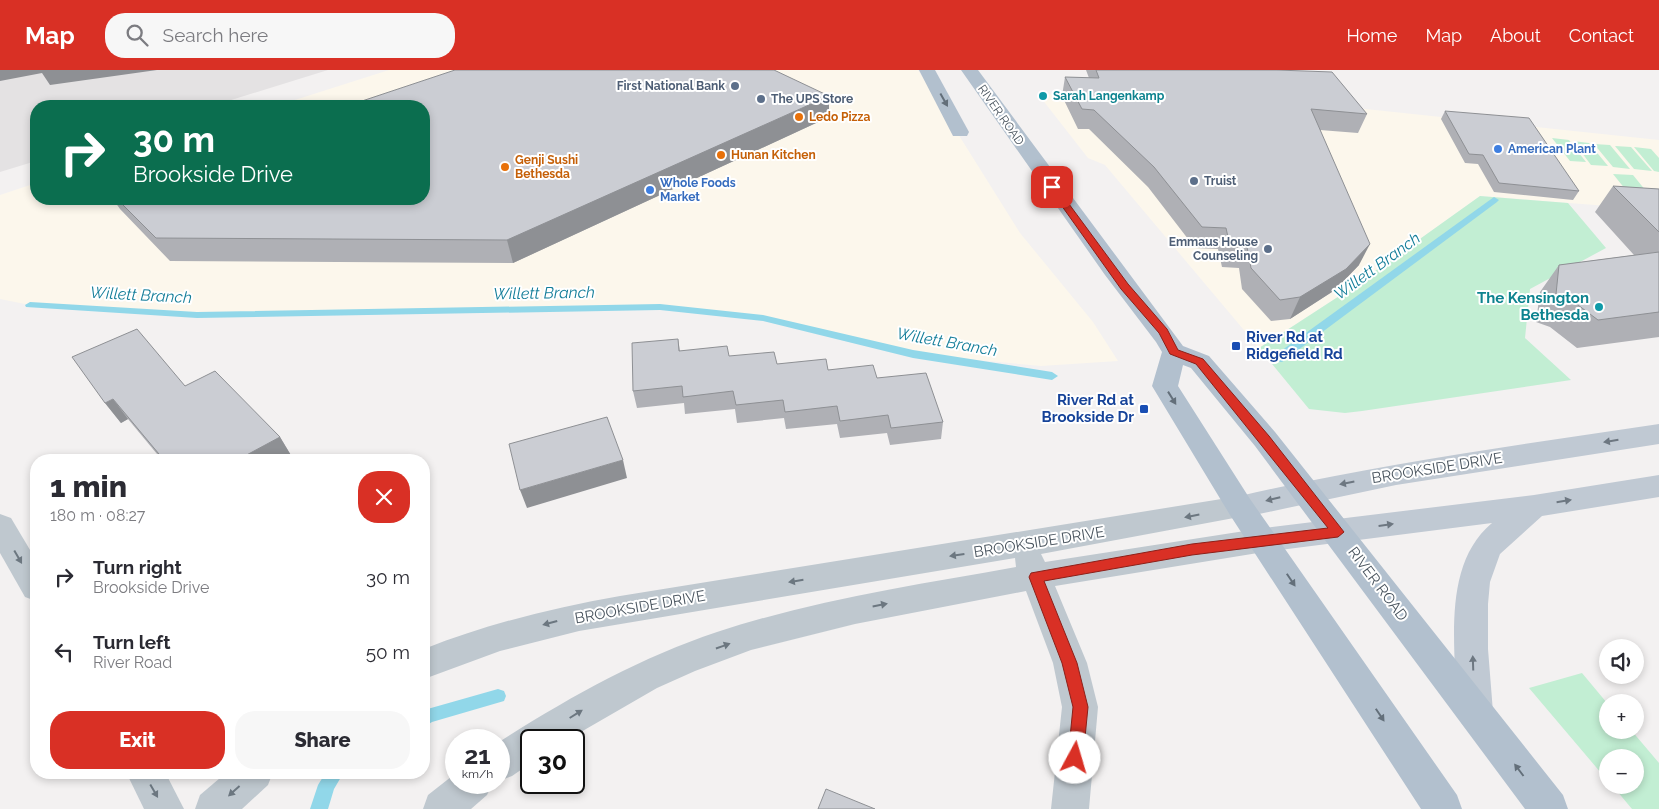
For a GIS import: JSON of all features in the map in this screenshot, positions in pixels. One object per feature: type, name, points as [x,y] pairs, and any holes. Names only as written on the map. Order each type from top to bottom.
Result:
[{"type":"main road","points":[[927,70],[960,132]]},
{"type":"main road","name":"RIVER ROAD","points":[[969,70],[1032,161],[1125,286],[1163,332],[1174,352],[1200,362],[1338,532],[1549,809]]},
{"type":"main road","points":[[1174,352],[1165,386],[1240,507],[1264,540],[1443,809]]},
{"type":"street","name":"BROOKSIDE DRIVE","points":[[430,661],[463,646],[559,621],[1240,507],[1305,491],[1384,476],[1659,434]]},
{"type":"street","points":[[553,729],[594,703],[683,660],[786,624],[1192,550],[1534,506],[1659,486]]},
{"type":"street","points":[[1475,712],[1471,593],[1478,567],[1489,544],[1534,506]]},
{"type":"street","points":[[0,526],[30,578]]},
{"type":"street","points":[[1022,545],[1070,663],[1080,707],[1070,809]]},
{"type":"street","points":[[148,779],[165,809]]},
{"type":"street","points":[[214,809],[247,779]]},
{"type":"street","points":[[442,809],[460,794]]},
{"type":"shaded area","points":[[0,70],[328,70],[231,100],[30,100],[30,163],[0,172]]},
{"type":"shaded area","points":[[389,70],[918,70],[1020,233],[1093,322],[1118,361],[1041,366],[913,354],[763,318],[660,307],[197,315],[30,305],[0,299],[0,195],[30,185],[30,205],[430,205],[430,100],[295,100]]},
{"type":"shaded area","points":[[1038,94],[1309,103],[1659,140],[1659,210],[1480,196],[1347,291],[1259,348],[1105,165],[1088,158]]},
{"type":"green space","points":[[1552,138],[1569,140],[1586,162],[1570,161]]},
{"type":"green space","points":[[1573,141],[1589,143],[1608,166],[1591,165]]},
{"type":"green space","points":[[1594,144],[1610,145],[1630,169],[1613,167]]},
{"type":"green space","points":[[1615,146],[1631,147],[1652,171],[1634,169]]},
{"type":"green space","points":[[1634,147],[1651,149],[1659,158],[1659,172],[1654,171]]},
{"type":"green space","points":[[1613,174],[1633,175],[1659,207],[1638,205]]},
{"type":"green space","points":[[1480,196],[1568,203],[1606,248],[1530,289],[1525,338],[1571,380],[1345,413],[1309,409],[1259,348],[1347,291]]},
{"type":"green space","points":[[1582,673],[1600,694],[1599,739],[1639,739],[1659,763],[1659,809],[1632,809],[1620,794],[1644,794],[1644,749],[1599,749],[1599,771],[1529,688]]},
{"type":"building","points":[[455,70],[774,70],[829,96],[507,240],[156,238],[123,205],[430,205],[430,100],[365,100]]},
{"type":"building","points":[[1096,70],[1277,70],[1332,72],[1367,114],[1311,109],[1370,244],[1346,269],[1300,297],[1280,300],[1251,268],[1247,247],[1230,246],[1226,228],[1202,227],[1154,167],[1094,110],[1082,109],[1065,77],[1099,78]]},
{"type":"building","points":[[1445,111],[1529,118],[1579,191],[1499,183],[1483,155],[1469,154]]},
{"type":"building","points":[[1613,186],[1659,189],[1659,232]]},
{"type":"building","points":[[1659,252],[1659,312],[1598,320],[1570,299],[1556,294],[1559,265]]},
{"type":"building","points":[[137,329],[185,386],[215,371],[280,437],[248,454],[159,454],[113,399],[105,403],[72,357]]},
{"type":"building","points":[[678,339],[679,351],[727,346],[729,356],[774,352],[777,364],[826,359],[828,370],[873,365],[877,378],[926,373],[943,422],[891,428],[888,415],[840,421],[837,406],[785,412],[783,400],[736,405],[733,391],[683,397],[682,386],[633,391],[632,343]]},
{"type":"building","points":[[607,417],[623,460],[520,490],[509,444]]},
{"type":"building","points":[[826,789],[875,809],[818,809]]},
{"type":"waterway","name":"Willett Branch","points":[[1278,359],[1494,200]]},
{"type":"waterway","name":"Willett Branch","points":[[30,305],[197,315],[660,307],[763,318],[913,354],[1052,376]]},
{"type":"waterway","points":[[430,715],[498,696]]},
{"type":"waterway","points":[[319,809],[327,785],[331,779]]},
{"type":"place","name":"First National Bank","points":[[735,86]]},
{"type":"place","name":"Sarah Langenkamp","points":[[1043,96]]},
{"type":"place","name":"The UPS Store","points":[[761,99]]},
{"type":"place","name":"Ledo Pizza","points":[[799,117]]},
{"type":"place","name":"American Plant","points":[[1498,149]]},
{"type":"place","name":"Hunan Kitchen","points":[[721,155]]},
{"type":"place","name":"Genji Sushi Bethesda","points":[[505,167]]},
{"type":"place","name":"Truist","points":[[1194,181]]},
{"type":"place","name":"Whole Foods Market","points":[[650,190]]},
{"type":"place","name":"Emmaus House Counseling","points":[[1268,249]]},
{"type":"place","name":"The Kensington Bethesda","points":[[1599,307]]},
{"type":"place","name":"River Rd at Ridgefield Rd","points":[[1236,346]]},
{"type":"place","name":"River Rd at Brookside Dr","points":[[1144,409]]},
{"type":"route","points":[[1052,187],[1125,286],[1163,332],[1174,352],[1200,362],[1265,439],[1338,532],[1192,550],[1036,577],[1070,663],[1080,707],[1075,758]]}]
